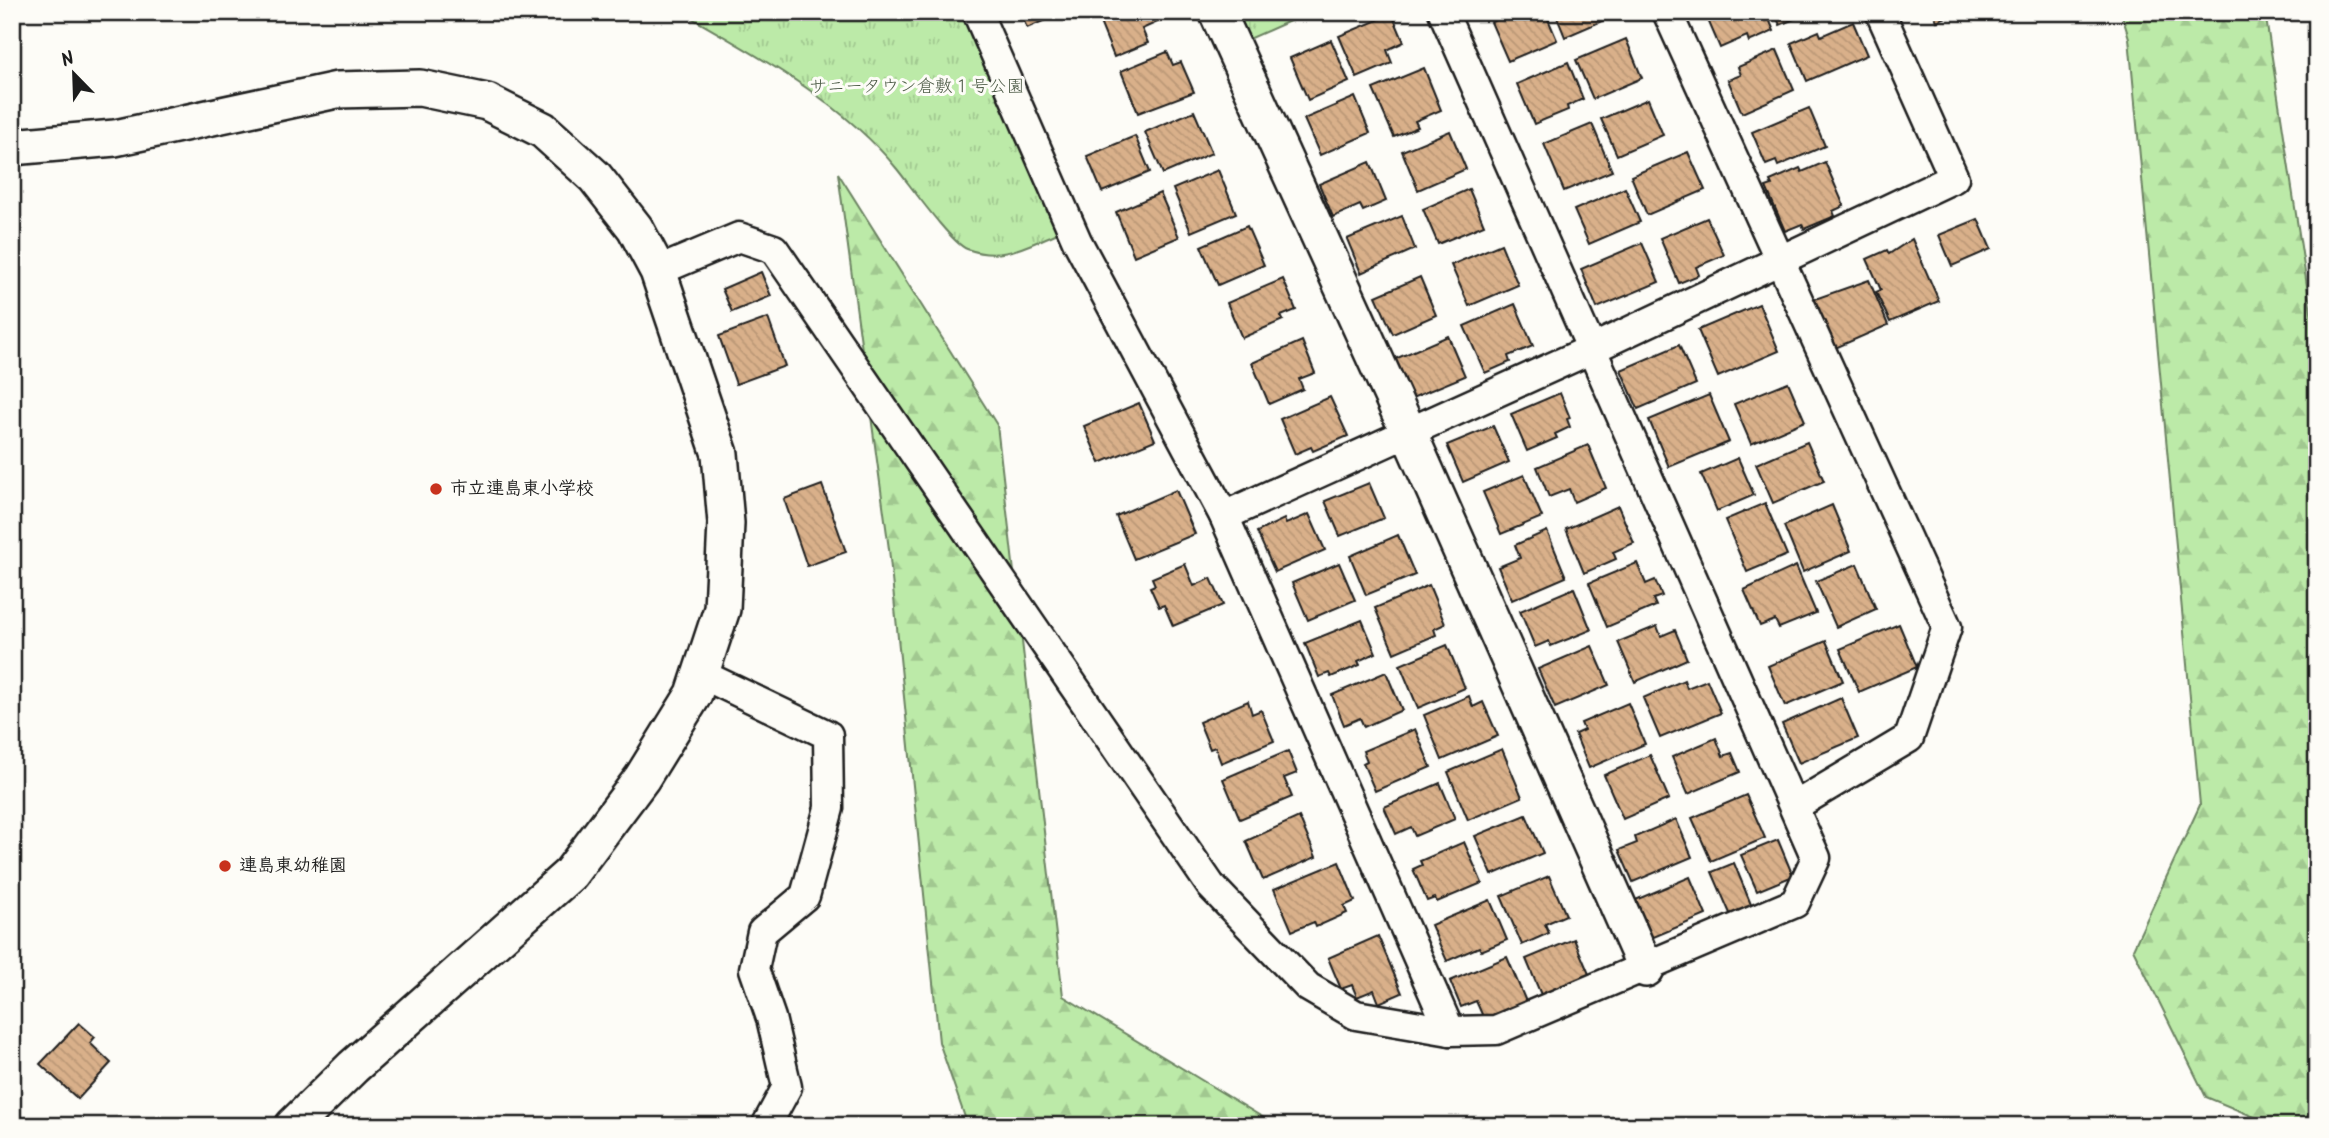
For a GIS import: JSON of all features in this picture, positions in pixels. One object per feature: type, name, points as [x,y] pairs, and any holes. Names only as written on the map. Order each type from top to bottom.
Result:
[{"type":"street","points":[[977,12],[1077,241],[1224,516],[1450,1031]]},
{"type":"street","points":[[1217,12],[1408,431],[1646,969]]},
{"type":"street","points":[[657,271],[739,237],[774,250],[1211,886],[1308,987],[1356,1015],[1450,1031],[1496,1030],[1646,969],[1795,903],[1816,858],[1443,12]]},
{"type":"street","points":[[1667,12],[1947,627],[1909,738],[1795,806]]},
{"type":"street","points":[[1224,516],[1592,349],[1954,178],[1880,12]]},
{"type":"street","points":[[12,146],[114,138],[337,90],[420,88],[487,102],[543,130],[595,177],[635,228],[657,271],[720,454],[726,523],[722,609],[694,694],[642,779],[570,874],[353,1067],[293,1126]]},
{"type":"street","points":[[701,674],[828,735],[829,807],[805,895],[762,932],[754,968],[771,1018],[787,1087],[766,1126]]},
{"type":"green space","name":"サニータウン倉敷１号公園","points":[[681,12],[961,12],[1058,233],[1002,253],[980,253],[967,249],[951,236],[897,169],[851,122],[796,81]]},
{"type":"green space","points":[[1235,12],[1310,12],[1247,40]]},
{"type":"green space","points":[[2121,12],[2265,12],[2317,351],[2317,1126],[2276,1126],[2206,1097],[2133,949],[2200,805],[2129,38]]},
{"type":"green space","points":[[838,173],[997,425],[1063,996],[1277,1126],[968,1126],[939,1042],[889,549]]},
{"type":"building","points":[[1020,12],[1064,12],[1027,28]]},
{"type":"building","points":[[1103,12],[1157,12],[1160,21],[1142,29],[1148,43],[1114,57],[1097,15]]},
{"type":"building","points":[[1514,12],[1545,12],[1557,40],[1508,61],[1491,22]]},
{"type":"building","points":[[1555,12],[1615,12],[1616,15],[1565,37]]},
{"type":"building","points":[[1766,12],[1774,31],[1749,42],[1747,36],[1720,48],[1705,13]]},
{"type":"building","points":[[1774,12],[1811,12],[1780,25]]},
{"type":"building","points":[[1933,12],[1958,12],[1937,21]]},
{"type":"building","points":[[1392,14],[1404,42],[1387,50],[1392,63],[1357,78],[1339,36]]},
{"type":"building","points":[[1853,22],[1867,55],[1807,81],[1791,43],[1819,31],[1821,36]]},
{"type":"building","points":[[1626,39],[1642,78],[1593,99],[1576,60]]},
{"type":"building","points":[[1331,40],[1349,82],[1308,100],[1290,58]]},
{"type":"building","points":[[1777,50],[1794,90],[1742,113],[1728,80],[1741,75],[1738,67]]},
{"type":"building","points":[[1167,52],[1173,65],[1181,62],[1194,92],[1138,113],[1121,71]]},
{"type":"building","points":[[1568,62],[1583,99],[1567,106],[1568,110],[1534,124],[1517,84]]},
{"type":"building","points":[[1424,68],[1441,110],[1415,121],[1418,127],[1394,137],[1373,89]]},
{"type":"building","points":[[1355,97],[1370,133],[1320,155],[1304,119]]},
{"type":"building","points":[[1648,99],[1663,135],[1617,155],[1601,119]]},
{"type":"building","points":[[1809,108],[1825,146],[1778,166],[1776,161],[1766,165],[1752,132]]},
{"type":"building","points":[[1194,111],[1212,153],[1163,174],[1145,132]]},
{"type":"building","points":[[1592,124],[1612,171],[1564,191],[1544,144]]},
{"type":"building","points":[[1450,131],[1466,169],[1418,190],[1402,151]]},
{"type":"building","points":[[1135,136],[1150,172],[1102,192],[1087,156]]},
{"type":"building","points":[[1688,152],[1705,190],[1647,215],[1631,176]]},
{"type":"building","points":[[1370,162],[1386,201],[1363,211],[1360,205],[1333,217],[1319,184]]},
{"type":"building","points":[[1825,162],[1844,206],[1833,211],[1835,216],[1804,229],[1802,224],[1785,231],[1766,187],[1772,185],[1770,181],[1800,168],[1802,172]]},
{"type":"building","points":[[1218,170],[1236,213],[1191,232],[1173,189]]},
{"type":"building","points":[[1625,188],[1640,222],[1589,244],[1574,210]]},
{"type":"building","points":[[1469,189],[1484,225],[1438,244],[1423,209]]},
{"type":"building","points":[[1160,193],[1179,237],[1134,256],[1116,212]]},
{"type":"building","points":[[1402,216],[1415,249],[1361,273],[1347,239]]},
{"type":"building","points":[[1707,218],[1724,255],[1696,267],[1699,275],[1679,283],[1660,238]]},
{"type":"building","points":[[1978,219],[1991,249],[1952,266],[1939,235]]},
{"type":"building","points":[[1247,226],[1264,265],[1218,285],[1201,246]]},
{"type":"building","points":[[1912,239],[1939,301],[1890,322],[1876,292],[1881,290],[1867,259],[1887,250],[1889,254]]},
{"type":"building","points":[[1642,243],[1659,282],[1597,308],[1581,269]]},
{"type":"building","points":[[1501,244],[1518,285],[1469,306],[1451,265]]},
{"type":"building","points":[[761,272],[771,296],[732,312],[722,289]]},
{"type":"building","points":[[1420,277],[1436,315],[1393,334],[1376,296]]},
{"type":"building","points":[[1283,279],[1296,310],[1281,316],[1283,320],[1242,338],[1227,303]]},
{"type":"building","points":[[1869,280],[1888,325],[1833,349],[1812,300]]},
{"type":"building","points":[[1515,304],[1533,346],[1508,356],[1510,362],[1485,373],[1464,326]]},
{"type":"building","points":[[1759,304],[1779,351],[1718,377],[1698,330]]},
{"type":"building","points":[[768,318],[785,366],[736,384],[719,336]]},
{"type":"building","points":[[1448,336],[1465,376],[1412,398],[1395,359]]},
{"type":"building","points":[[1302,341],[1315,373],[1299,379],[1303,389],[1269,404],[1252,363]]},
{"type":"building","points":[[1679,345],[1696,384],[1638,409],[1621,370]]},
{"type":"building","points":[[1788,382],[1805,421],[1751,444],[1734,404]]},
{"type":"building","points":[[1560,393],[1570,418],[1567,419],[1570,427],[1555,434],[1557,438],[1527,451],[1511,414]]},
{"type":"building","points":[[1709,395],[1729,442],[1669,467],[1649,420]]},
{"type":"building","points":[[1330,397],[1348,436],[1313,451],[1311,447],[1295,454],[1280,419]]},
{"type":"building","points":[[1139,403],[1155,440],[1100,463],[1084,426]]},
{"type":"building","points":[[1493,426],[1509,462],[1463,482],[1447,445]]},
{"type":"building","points":[[1807,442],[1824,481],[1773,503],[1756,464]]},
{"type":"building","points":[[1588,445],[1606,488],[1574,502],[1569,489],[1549,497],[1537,467]]},
{"type":"building","points":[[1738,458],[1754,495],[1717,511],[1701,474]]},
{"type":"building","points":[[1524,475],[1542,517],[1501,534],[1483,492]]},
{"type":"building","points":[[1369,483],[1384,518],[1340,536],[1325,501]]},
{"type":"building","points":[[822,485],[846,552],[807,566],[784,499]]},
{"type":"building","points":[[1176,490],[1195,534],[1134,559],[1116,516]]},
{"type":"building","points":[[1765,503],[1787,555],[1747,572],[1725,520]]},
{"type":"building","points":[[1832,505],[1851,551],[1803,572],[1784,526]]},
{"type":"building","points":[[1618,506],[1634,543],[1613,552],[1616,559],[1584,573],[1566,529]]},
{"type":"building","points":[[1309,514],[1325,550],[1275,572],[1257,532],[1284,519],[1286,524]]},
{"type":"building","points":[[1547,531],[1566,577],[1512,600],[1498,567],[1520,558],[1515,545]]},
{"type":"building","points":[[1398,535],[1415,575],[1366,595],[1350,556]]},
{"type":"building","points":[[1339,563],[1355,600],[1308,620],[1292,583]]},
{"type":"building","points":[[1637,563],[1646,584],[1655,580],[1662,596],[1653,599],[1656,606],[1607,627],[1589,583]]},
{"type":"building","points":[[1185,564],[1194,586],[1211,578],[1223,605],[1173,626],[1164,605],[1159,607],[1150,587],[1155,585],[1152,578]]},
{"type":"building","points":[[1857,564],[1876,609],[1836,627],[1816,581]]},
{"type":"building","points":[[1796,566],[1816,613],[1779,628],[1775,620],[1760,626],[1744,590]]},
{"type":"building","points":[[1429,585],[1445,624],[1434,629],[1436,635],[1394,653],[1375,608]]},
{"type":"building","points":[[1574,588],[1591,630],[1551,646],[1549,641],[1535,647],[1520,611]]},
{"type":"building","points":[[1362,620],[1376,653],[1358,661],[1360,665],[1331,677],[1329,673],[1319,677],[1305,643]]},
{"type":"building","points":[[1899,624],[1917,667],[1859,692],[1840,649]]},
{"type":"building","points":[[1657,626],[1661,636],[1675,630],[1687,659],[1635,682],[1618,642]]},
{"type":"building","points":[[1826,641],[1843,681],[1785,706],[1768,666]]},
{"type":"building","points":[[1447,645],[1465,688],[1418,708],[1400,665]]},
{"type":"building","points":[[1592,646],[1609,685],[1555,708],[1538,669]]},
{"type":"building","points":[[1386,672],[1402,710],[1364,727],[1360,718],[1344,725],[1332,695]]},
{"type":"building","points":[[1684,680],[1687,688],[1707,680],[1721,713],[1660,738],[1643,698]]},
{"type":"building","points":[[1469,696],[1473,707],[1483,702],[1498,736],[1442,760],[1424,715]]},
{"type":"building","points":[[1841,698],[1858,738],[1799,763],[1782,724]]},
{"type":"building","points":[[1248,701],[1252,714],[1261,710],[1274,741],[1221,763],[1215,747],[1210,749],[1199,722]]},
{"type":"building","points":[[1628,703],[1645,744],[1589,768],[1575,734],[1584,730],[1581,723]]},
{"type":"building","points":[[1415,729],[1431,767],[1375,791],[1363,763],[1367,761],[1363,751]]},
{"type":"building","points":[[1716,738],[1723,756],[1732,753],[1740,772],[1688,794],[1672,757]]},
{"type":"building","points":[[1502,749],[1522,797],[1468,820],[1448,772]]},
{"type":"building","points":[[1288,751],[1297,773],[1284,778],[1292,797],[1240,819],[1223,779]]},
{"type":"building","points":[[1650,755],[1669,799],[1623,819],[1604,775]]},
{"type":"building","points":[[1440,783],[1455,819],[1415,836],[1411,827],[1396,834],[1384,807]]},
{"type":"building","points":[[1746,795],[1765,838],[1711,861],[1692,818]]},
{"type":"building","points":[[1526,815],[1543,853],[1492,875],[1475,836]]},
{"type":"building","points":[[1299,817],[1316,857],[1263,880],[1246,841]]},
{"type":"building","points":[[1676,819],[1692,857],[1633,882],[1619,850],[1637,843],[1635,837]]},
{"type":"building","points":[[1778,840],[1793,876],[1757,891],[1741,855]]},
{"type":"building","points":[[1464,842],[1482,883],[1437,902],[1435,898],[1427,901],[1413,869],[1422,865],[1420,861]]},
{"type":"building","points":[[1339,862],[1355,901],[1344,906],[1347,913],[1316,927],[1314,922],[1292,931],[1274,889]]},
{"type":"building","points":[[1734,863],[1752,907],[1731,916],[1712,872]]},
{"type":"building","points":[[1549,876],[1566,915],[1545,924],[1549,933],[1522,945],[1501,896]]},
{"type":"building","points":[[1690,877],[1706,915],[1649,939],[1633,901]]},
{"type":"building","points":[[1490,900],[1507,940],[1481,951],[1479,947],[1447,961],[1431,925]]},
{"type":"building","points":[[1378,936],[1402,993],[1379,1003],[1374,990],[1357,997],[1352,985],[1341,989],[1328,958]]},
{"type":"building","points":[[1574,939],[1592,981],[1544,1002],[1526,959]]},
{"type":"building","points":[[1507,957],[1527,1004],[1485,1021],[1476,1001],[1461,1007],[1450,981]]},
{"type":"building","points":[[79,1023],[95,1037],[90,1043],[111,1063],[78,1099],[40,1064]]},
{"type":"place","name":"市立連島東小学校","points":[[436,489]]},
{"type":"place","name":"連島東幼稚園","points":[[225,866]]}]
